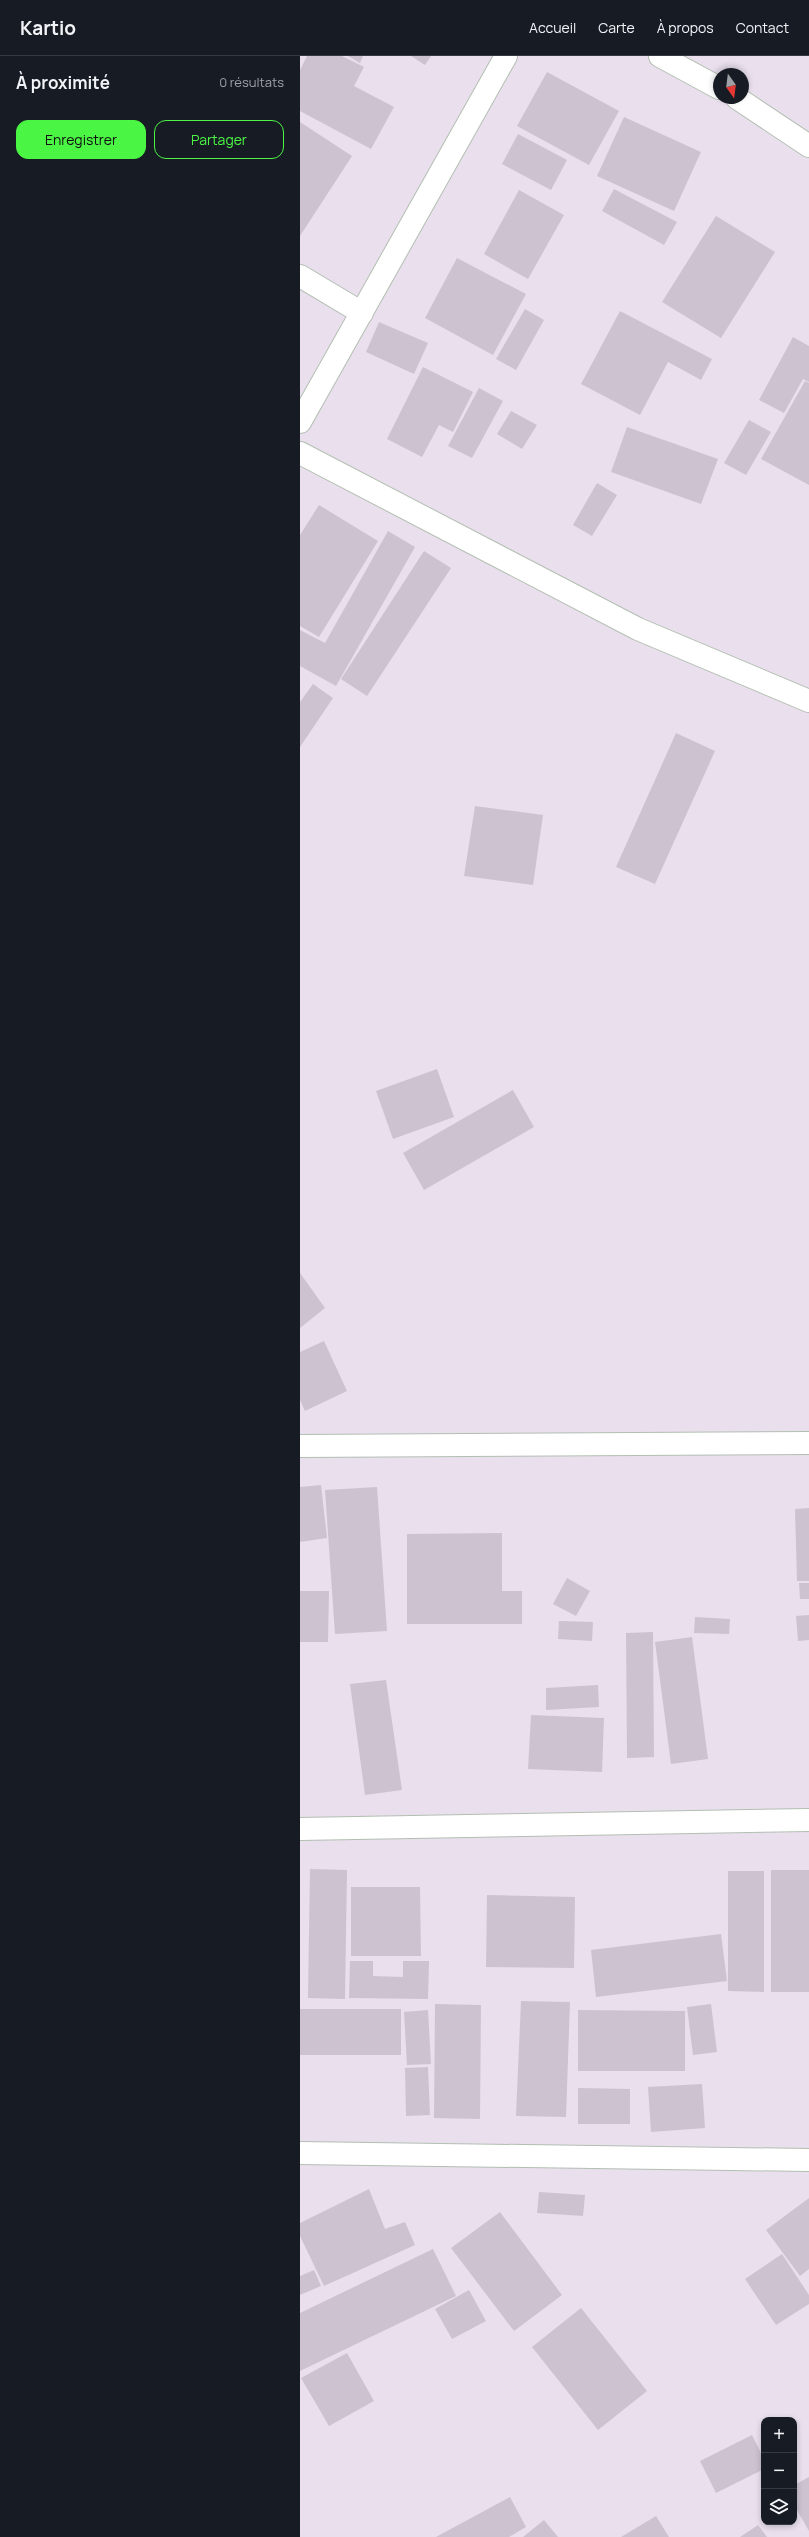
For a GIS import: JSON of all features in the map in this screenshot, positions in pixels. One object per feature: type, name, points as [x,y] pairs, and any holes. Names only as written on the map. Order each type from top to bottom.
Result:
[{"type":"street","points":[[300,422],[506,56]]},
{"type":"street","points":[[660,56],[713,85]]},
{"type":"street","points":[[746,104],[809,146]]},
{"type":"street","points":[[300,276],[362,313]]},
{"type":"street","points":[[300,453],[638,629],[809,701]]},
{"type":"street","points":[[300,1446],[809,1443]]},
{"type":"street","points":[[300,1829],[809,1820]]},
{"type":"street","points":[[300,2153],[809,2160]]},
{"type":"building","points":[[307,56],[342,56],[364,67],[354,86],[394,107],[371,149],[300,111],[300,70]]},
{"type":"building","points":[[348,56],[363,56],[360,63]]},
{"type":"building","points":[[411,56],[431,56],[425,65]]},
{"type":"building","points":[[547,72],[619,111],[589,165],[517,126]]},
{"type":"building","points":[[624,117],[701,152],[674,211],[597,176]]},
{"type":"building","points":[[300,122],[352,156],[300,236]]},
{"type":"building","points":[[518,134],[567,160],[551,190],[502,164]]},
{"type":"building","points":[[614,189],[677,222],[664,245],[602,211]]},
{"type":"building","points":[[519,190],[564,215],[528,279],[484,254]]},
{"type":"building","points":[[716,216],[775,252],[721,338],[662,302]]},
{"type":"building","points":[[457,258],[526,294],[493,355],[425,318]]},
{"type":"building","points":[[525,309],[544,320],[516,370],[496,359]]},
{"type":"building","points":[[620,311],[712,359],[701,380],[668,362],[640,415],[581,384]]},
{"type":"building","points":[[379,322],[428,343],[414,374],[366,352]]},
{"type":"building","points":[[793,337],[809,346],[809,382],[803,379],[784,413],[759,400]]},
{"type":"building","points":[[423,367],[473,392],[453,432],[439,425],[422,457],[387,439]]},
{"type":"building","points":[[805,381],[809,383],[809,485],[761,459]]},
{"type":"building","points":[[479,388],[503,401],[472,458],[448,446]]},
{"type":"building","points":[[511,411],[537,425],[522,449],[497,434]]},
{"type":"building","points":[[749,420],[771,432],[746,475],[724,463]]},
{"type":"building","points":[[627,427],[718,459],[701,504],[611,472]]},
{"type":"building","points":[[597,483],[617,495],[592,536],[573,525]]},
{"type":"building","points":[[319,505],[378,541],[319,637],[300,626],[300,535]]},
{"type":"building","points":[[388,531],[415,547],[336,686],[300,666],[300,630],[325,643]]},
{"type":"building","points":[[424,551],[451,568],[367,696],[341,679]]},
{"type":"building","points":[[313,684],[333,698],[300,747],[300,702]]},
{"type":"building","points":[[676,733],[715,751],[655,884],[616,867]]},
{"type":"building","points":[[475,806],[543,815],[533,885],[464,876]]},
{"type":"building","points":[[437,1069],[454,1117],[393,1139],[376,1091]]},
{"type":"building","points":[[513,1090],[534,1127],[424,1190],[403,1153]]},
{"type":"building","points":[[300,1273],[325,1308],[300,1328]]},
{"type":"building","points":[[324,1341],[347,1391],[305,1411],[300,1400],[300,1352]]},
{"type":"building","points":[[321,1485],[327,1538],[300,1542],[300,1487]]},
{"type":"building","points":[[377,1487],[387,1631],[335,1634],[325,1490]]},
{"type":"building","points":[[809,1508],[809,1581],[797,1581],[795,1509]]},
{"type":"building","points":[[502,1533],[502,1591],[522,1591],[522,1624],[407,1624],[407,1534]]},
{"type":"building","points":[[567,1578],[590,1591],[576,1616],[553,1604]]},
{"type":"building","points":[[799,1583],[809,1583],[809,1599],[800,1599]]},
{"type":"building","points":[[300,1591],[329,1591],[328,1642],[300,1642]]},
{"type":"building","points":[[809,1615],[809,1640],[798,1641],[796,1616]]},
{"type":"building","points":[[695,1617],[730,1619],[729,1634],[694,1633]]},
{"type":"building","points":[[559,1621],[593,1622],[592,1641],[558,1639]]},
{"type":"building","points":[[653,1632],[654,1757],[627,1758],[626,1633]]},
{"type":"building","points":[[692,1637],[708,1759],[671,1764],[655,1642]]},
{"type":"building","points":[[386,1680],[402,1790],[365,1795],[350,1684]]},
{"type":"building","points":[[598,1685],[599,1707],[546,1710],[546,1688]]},
{"type":"building","points":[[531,1715],[604,1718],[602,1772],[528,1769]]},
{"type":"building","points":[[310,1869],[347,1870],[345,1999],[308,1998]]},
{"type":"building","points":[[771,1870],[809,1870],[809,1992],[771,1992]]},
{"type":"building","points":[[728,1871],[764,1871],[764,1992],[728,1991]]},
{"type":"building","points":[[351,1887],[420,1887],[421,1956],[351,1956]]},
{"type":"building","points":[[487,1895],[575,1897],[574,1968],[486,1967]]},
{"type":"building","points":[[721,1934],[727,1981],[596,1997],[591,1950]]},
{"type":"building","points":[[350,1961],[373,1961],[373,1976],[403,1977],[403,1961],[429,1961],[428,1999],[349,1998]]},
{"type":"building","points":[[521,2001],[570,2002],[566,2117],[516,2116]]},
{"type":"building","points":[[435,2004],[481,2005],[480,2119],[434,2118]]},
{"type":"building","points":[[711,2004],[717,2052],[693,2055],[687,2007]]},
{"type":"building","points":[[300,2009],[401,2009],[401,2055],[300,2055]]},
{"type":"building","points":[[428,2010],[431,2064],[407,2065],[404,2012]]},
{"type":"building","points":[[578,2010],[685,2011],[685,2071],[578,2071]]},
{"type":"building","points":[[428,2067],[430,2115],[406,2116],[405,2068]]},
{"type":"building","points":[[702,2084],[705,2128],[651,2132],[648,2087]]},
{"type":"building","points":[[578,2088],[630,2089],[630,2124],[578,2124]]},
{"type":"building","points":[[369,2189],[385,2229],[405,2222],[415,2245],[324,2286],[300,2236],[300,2223]]},
{"type":"building","points":[[539,2192],[585,2195],[583,2216],[537,2213]]},
{"type":"building","points":[[809,2198],[809,2269],[800,2276],[766,2230]]},
{"type":"building","points":[[500,2212],[562,2295],[514,2331],[451,2248]]},
{"type":"building","points":[[433,2249],[456,2296],[300,2371],[300,2313]]},
{"type":"building","points":[[782,2254],[809,2295],[809,2304],[776,2325],[745,2279]]},
{"type":"building","points":[[314,2270],[321,2286],[300,2295],[300,2276]]},
{"type":"building","points":[[469,2290],[486,2321],[452,2339],[435,2309]]},
{"type":"building","points":[[581,2308],[647,2391],[598,2430],[532,2347]]},
{"type":"building","points":[[347,2353],[374,2401],[329,2426],[301,2378]]},
{"type":"building","points":[[752,2435],[761,2453],[761,2470],[716,2493],[700,2461]]},
{"type":"building","points":[[809,2477],[809,2531],[797,2510],[797,2483]]},
{"type":"building","points":[[510,2497],[526,2527],[509,2537],[436,2537]]},
{"type":"building","points":[[656,2516],[669,2537],[621,2537]]},
{"type":"building","points":[[544,2520],[558,2537],[523,2537]]},
{"type":"building","points":[[758,2525],[767,2537],[740,2537]]}]
